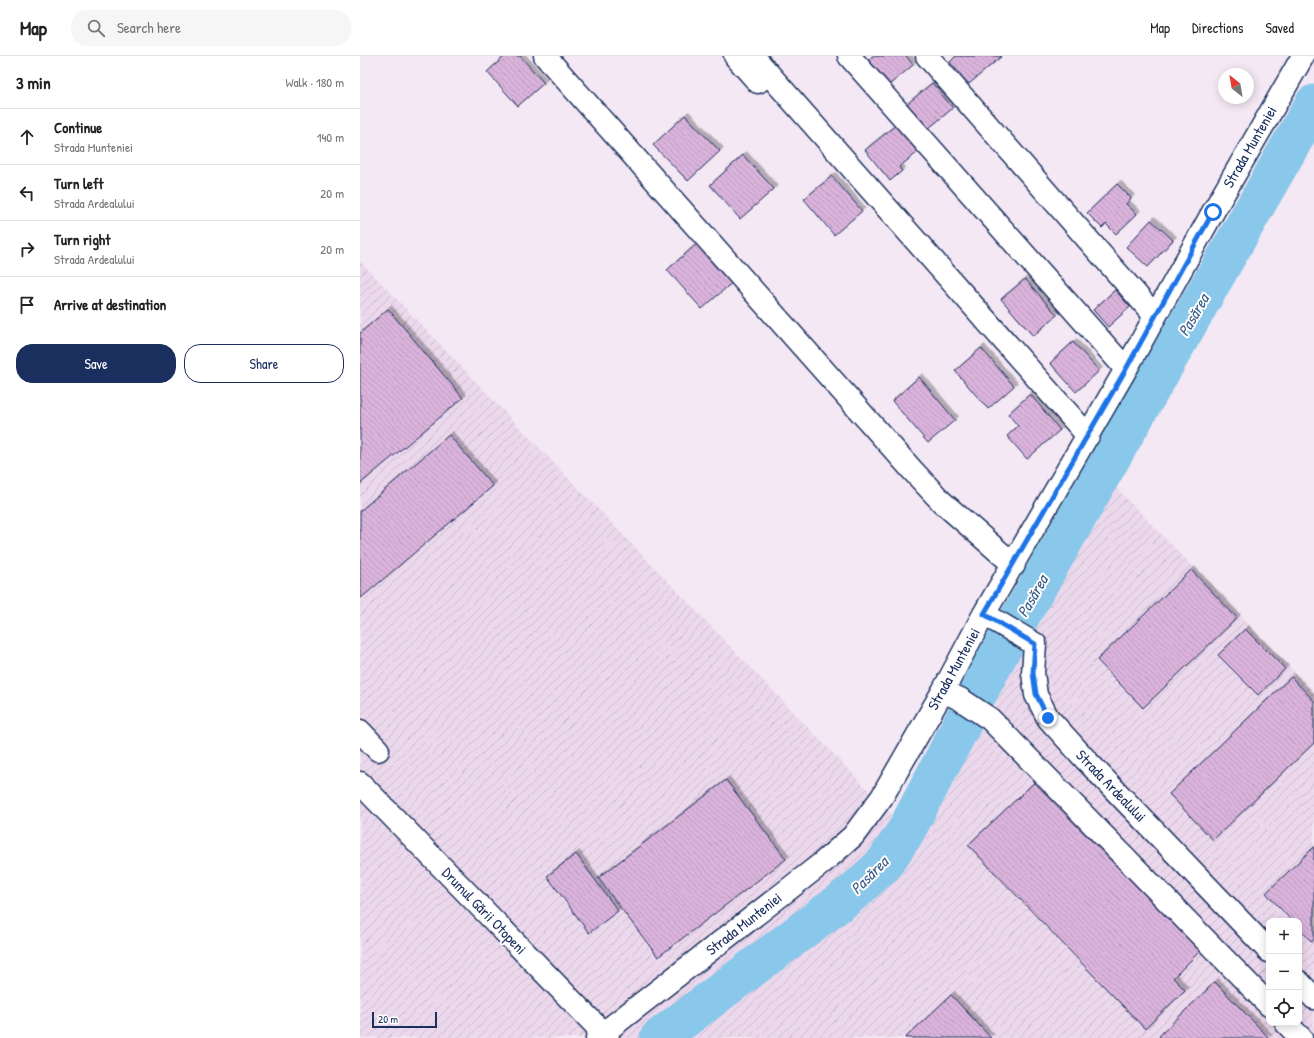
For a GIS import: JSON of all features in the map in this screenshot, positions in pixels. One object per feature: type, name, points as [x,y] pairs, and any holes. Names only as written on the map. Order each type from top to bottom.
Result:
[{"type":"street","points":[[545,56],[918,476],[942,502],[1014,565]]},
{"type":"street","points":[[735,56],[829,165],[836,168],[851,167]]},
{"type":"street","points":[[753,56],[1088,436]]},
{"type":"street","points":[[848,56],[1126,369]]},
{"type":"street","points":[[927,56],[1155,316]]},
{"type":"street","name":"Strada Munteniei","points":[[603,1036],[822,864],[853,836],[882,797],[952,695],[1014,565],[1126,369],[1213,212],[1303,56]]},
{"type":"street","name":"Strada Ardealului","points":[[990,618],[1035,644],[1033,673],[1036,694],[1048,718],[1266,948]]},
{"type":"street","points":[[952,695],[990,719],[1266,1002]]},
{"type":"street","points":[[360,731],[378,750]]},
{"type":"street","name":"Drumul Gării Otopeni","points":[[360,783],[603,1036]]},
{"type":"street","points":[[1302,985],[1314,998]]},
{"type":"street","points":[[1289,1026],[1301,1038]]},
{"type":"shaded area","points":[[360,261],[894,817],[951,704],[1091,462],[1314,692],[1314,1038],[360,1038]]},
{"type":"building","points":[[505,56],[520,56],[544,83],[518,106],[487,72]]},
{"type":"building","points":[[873,56],[906,56],[913,65],[888,86],[867,61]]},
{"type":"building","points":[[956,56],[1002,56],[969,84],[950,62]]},
{"type":"building","points":[[932,83],[953,108],[928,129],[907,104]]},
{"type":"building","points":[[685,115],[720,151],[688,181],[653,145]]},
{"type":"building","points":[[896,125],[918,152],[899,167],[902,171],[890,181],[865,150]]},
{"type":"building","points":[[743,155],[774,189],[740,219],[710,185]]},
{"type":"building","points":[[832,176],[862,211],[834,235],[804,199]]},
{"type":"building","points":[[1117,184],[1131,198],[1126,204],[1137,214],[1116,234],[1106,224],[1102,228],[1087,213]]},
{"type":"building","points":[[1151,220],[1173,240],[1148,267],[1126,247]]},
{"type":"building","points":[[700,241],[735,280],[702,309],[667,270]]},
{"type":"building","points":[[1025,279],[1057,315],[1033,336],[1001,299]]},
{"type":"building","points":[[1115,290],[1130,307],[1108,327],[1093,310]]},
{"type":"building","points":[[388,309],[463,398],[360,484],[360,333]]},
{"type":"building","points":[[1073,342],[1099,371],[1076,392],[1050,363]]},
{"type":"building","points":[[981,348],[1014,386],[988,409],[955,371]]},
{"type":"building","points":[[919,377],[955,420],[928,443],[892,401]]},
{"type":"building","points":[[1030,394],[1060,430],[1027,459],[1007,436],[1018,426],[1008,414]]},
{"type":"building","points":[[449,435],[493,486],[360,599],[360,511]]},
{"type":"building","points":[[1191,570],[1237,618],[1143,708],[1097,660]]},
{"type":"building","points":[[1245,629],[1285,669],[1258,695],[1218,655]]},
{"type":"building","points":[[1291,677],[1314,701],[1314,743],[1213,840],[1169,794]]},
{"type":"building","points":[[1038,779],[1202,949],[1173,978],[1185,990],[1145,1029],[968,845]]},
{"type":"building","points":[[726,780],[786,859],[658,957],[598,878]]},
{"type":"building","points":[[1314,847],[1314,939],[1312,942],[1302,931],[1302,918],[1289,918],[1266,893]]},
{"type":"building","points":[[576,854],[618,911],[589,933],[547,876]]},
{"type":"building","points":[[1215,982],[1269,1038],[1161,1038],[1159,1036]]},
{"type":"building","points":[[951,995],[991,1038],[905,1038]]},
{"type":"waterway","name":"Pasărea","points":[[659,1038],[855,891],[884,864],[906,831],[996,659],[1314,104]]},
{"type":"route","points":[[1048,718],[1036,694],[1033,673],[1035,644],[984,614],[1014,565],[1126,369],[1213,212]]}]
